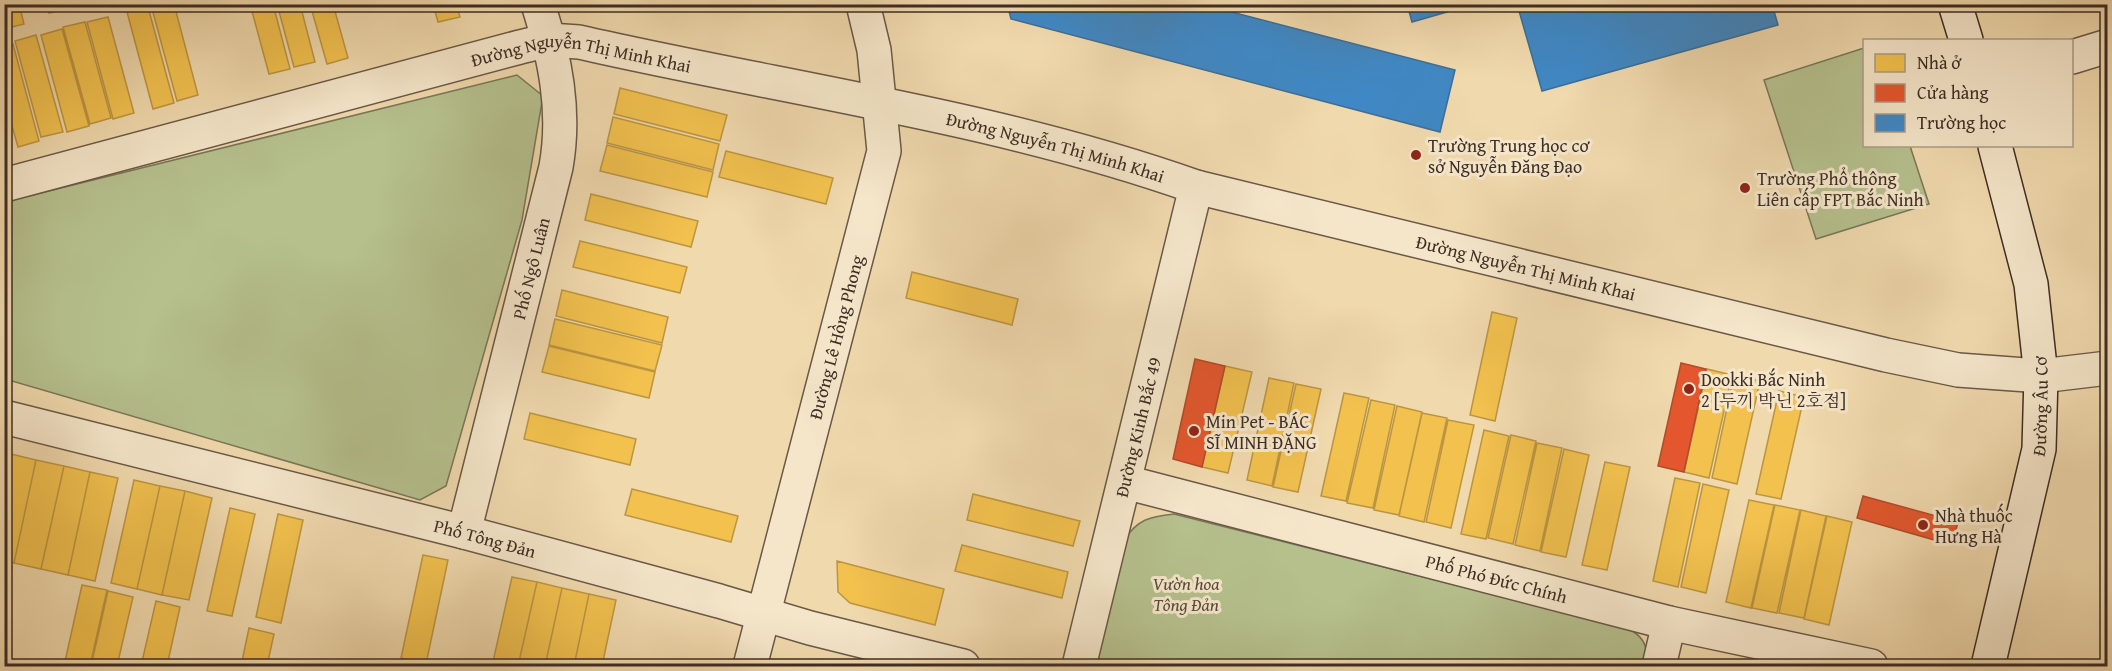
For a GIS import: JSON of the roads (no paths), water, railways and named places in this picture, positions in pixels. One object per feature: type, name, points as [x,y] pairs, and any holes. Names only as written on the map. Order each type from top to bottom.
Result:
[{"type":"street","name":"Phố Ngô Luân","points":[[464,532],[560,144],[559,88],[549,40],[538,4]]},
{"type":"street","name":"Đường Lê Hồng Phong","points":[[750,666],[884,151],[874,50],[863,4]]},
{"type":"street","points":[[1955,4],[1966,39]]},
{"type":"street","name":"Đường Nguyễn Thị Minh Khai","points":[[4,185],[549,40],[579,42],[932,113],[1134,165],[1196,187],[1886,355],[1958,370],[2041,376],[2108,368]]},
{"type":"street","points":[[2073,57],[2108,46]]},
{"type":"street","name":"Đường Âu Cơ","points":[[1988,666],[2039,449],[2041,376],[2031,284],[1995,147]]},
{"type":"street","name":"Đường Kinh Bắc 49","points":[[1079,666],[1196,187]]},
{"type":"street","name":"Phố Tông Đản","points":[[4,417],[464,532],[810,628],[963,666]]},
{"type":"street","name":"Phố Phó Đức Chính","points":[[1125,482],[1669,623],[1871,666]]},
{"type":"street","points":[[1659,666],[1669,623]]},
{"type":"place","name":"Trường Trung học cơ sở Nguyễn Đăng Đạo","points":[[1416,155]]},
{"type":"place","name":"Trường Phổ thông Liên cấp FPT Bắc Ninh","points":[[1745,188]]},
{"type":"place","name":"Dookki Bắc Ninh 2 [두끼 박닌 2호점]","points":[[1689,389]]},
{"type":"place","name":"Min Pet - BÁC SĨ MINH ĐẶNG","points":[[1194,431]]},
{"type":"place","name":"Nhà thuốc Hưng Hà","points":[[1923,525]]},
{"type":"park label","name":"Vườn hoa Tông Đản","points":[[1186,593]]}]
